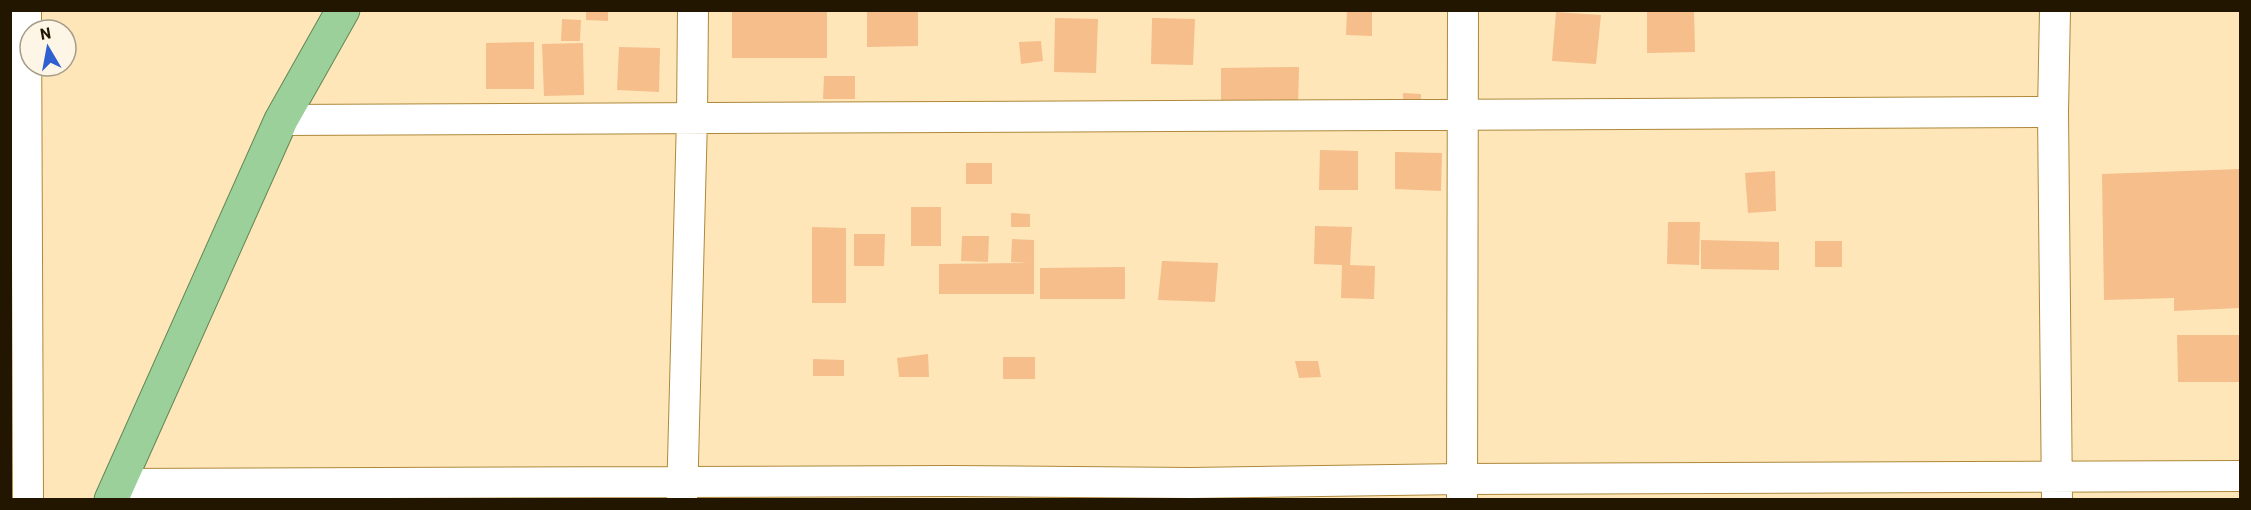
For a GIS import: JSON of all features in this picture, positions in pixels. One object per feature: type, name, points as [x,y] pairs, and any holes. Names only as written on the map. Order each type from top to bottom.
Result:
[{"type":"highway","points":[[115,492],[281,120],[343,10]]},
{"type":"street","points":[[26,10],[28,500]]},
{"type":"street","points":[[682,491],[693,10]]},
{"type":"street","points":[[1462,489],[1463,10]]},
{"type":"street","points":[[2055,10],[2053,112],[2057,488]]},
{"type":"street","points":[[281,120],[2053,112]]},
{"type":"street","points":[[115,492],[2057,488],[2241,476]]},
{"type":"building","points":[[586,10],[608,10],[608,21],[586,20]]},
{"type":"building","points":[[732,10],[827,10],[827,58],[732,58]]},
{"type":"building","points":[[867,10],[918,10],[918,46],[867,47]]},
{"type":"building","points":[[1347,10],[1372,10],[1372,36],[1346,35]]},
{"type":"building","points":[[1647,10],[1694,10],[1695,52],[1647,53]]},
{"type":"building","points":[[1556,12],[1601,15],[1596,64],[1552,61]]},
{"type":"building","points":[[1055,18],[1098,19],[1096,73],[1054,72]]},
{"type":"building","points":[[1152,18],[1195,19],[1193,65],[1151,64]]},
{"type":"building","points":[[562,19],[581,20],[580,41],[561,41]]},
{"type":"building","points":[[1041,41],[1043,61],[1021,64],[1019,42]]},
{"type":"building","points":[[534,42],[534,89],[486,89],[486,43]]},
{"type":"building","points":[[583,43],[584,95],[544,96],[542,44]]},
{"type":"building","points":[[619,47],[660,48],[659,92],[617,90]]},
{"type":"building","points":[[1299,67],[1298,108],[1221,108],[1221,68]]},
{"type":"building","points":[[824,76],[855,76],[855,99],[823,99]]},
{"type":"building","points":[[1403,93],[1421,94],[1421,110],[1403,110]]},
{"type":"building","points":[[1320,150],[1358,151],[1358,190],[1319,190]]},
{"type":"building","points":[[1395,152],[1442,153],[1441,191],[1395,189]]},
{"type":"building","points":[[966,163],[992,163],[992,184],[966,184]]},
{"type":"building","points":[[2240,169],[2240,308],[2174,311],[2174,298],[2104,300],[2102,174]]},
{"type":"building","points":[[1775,171],[1776,211],[1748,213],[1745,173]]},
{"type":"building","points":[[911,207],[941,207],[941,246],[911,246]]},
{"type":"building","points":[[1011,213],[1030,214],[1030,227],[1011,227]]},
{"type":"building","points":[[1668,222],[1700,222],[1699,265],[1667,264]]},
{"type":"building","points":[[1315,226],[1352,227],[1350,265],[1375,266],[1374,299],[1341,298],[1342,265],[1314,264]]},
{"type":"building","points":[[812,227],[846,228],[846,303],[812,303]]},
{"type":"building","points":[[854,234],[885,234],[884,266],[854,266]]},
{"type":"building","points":[[962,236],[989,236],[988,262],[961,261]]},
{"type":"building","points":[[1012,239],[1034,240],[1034,294],[939,294],[939,264],[1027,263],[1011,262]]},
{"type":"building","points":[[1701,240],[1779,242],[1779,270],[1701,269]]},
{"type":"building","points":[[1815,241],[1842,241],[1842,267],[1815,267]]},
{"type":"building","points":[[1162,261],[1218,263],[1215,302],[1158,300]]},
{"type":"building","points":[[1125,267],[1125,299],[1040,299],[1040,268]]},
{"type":"building","points":[[2177,335],[2240,335],[2240,382],[2178,382]]},
{"type":"building","points":[[928,354],[929,377],[899,377],[897,358]]},
{"type":"building","points":[[1003,357],[1035,357],[1035,379],[1003,379]]},
{"type":"building","points":[[813,359],[844,360],[844,376],[813,376]]},
{"type":"building","points":[[1295,361],[1318,361],[1321,377],[1299,378]]}]
